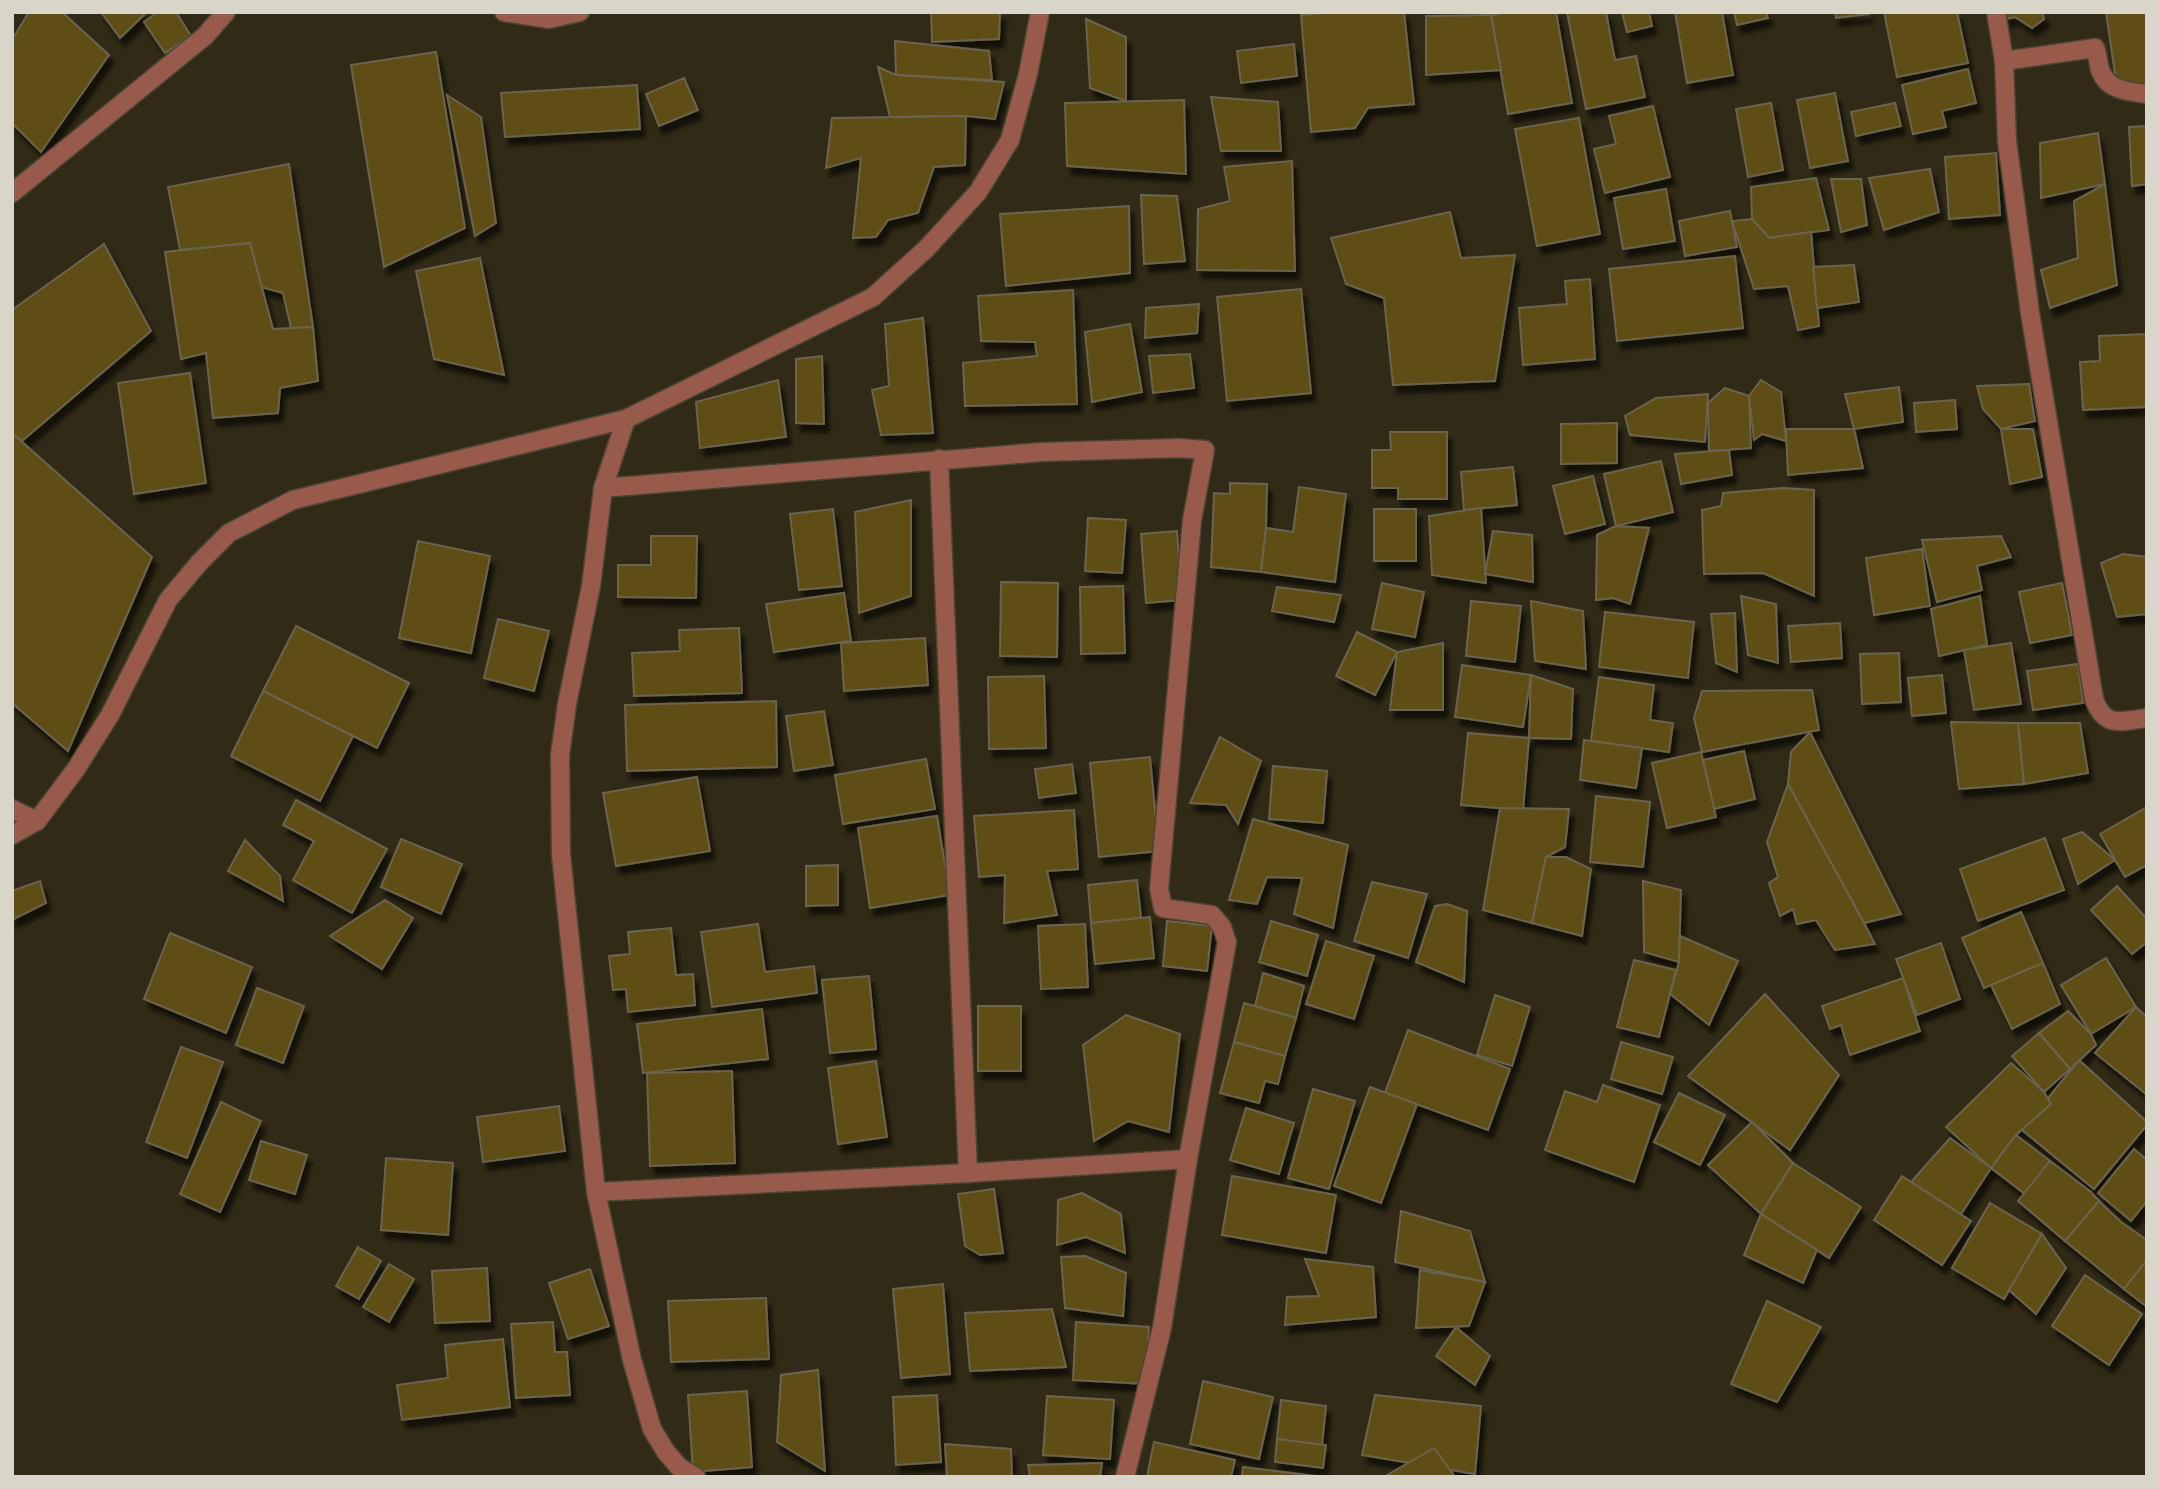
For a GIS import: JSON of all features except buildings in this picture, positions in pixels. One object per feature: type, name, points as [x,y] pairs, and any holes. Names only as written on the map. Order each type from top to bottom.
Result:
[{"type":"street","points":[[12,193],[205,36],[226,12]]},
{"type":"street","points":[[504,12],[549,19],[580,12]]},
{"type":"street","points":[[12,835],[37,821],[76,769],[110,715],[169,600],[199,563],[229,533],[293,500],[626,419],[873,297],[927,248],[978,192],[1010,140],[1028,74],[1040,12]]},
{"type":"street","points":[[1996,12],[2004,61],[2007,141],[2030,313],[2094,699],[2105,719],[2117,722],[2147,718]]},
{"type":"street","points":[[2004,61],[2095,48],[2101,71],[2110,85],[2120,91],[2147,94]]},
{"type":"street","points":[[626,419],[603,488],[591,586],[567,704],[560,755],[561,855],[596,1192],[632,1360],[652,1429],[666,1452],[679,1466],[696,1477]]},
{"type":"street","points":[[603,488],[1042,452],[1180,448],[1205,450],[1192,520],[1159,888],[1163,908],[1212,915],[1222,928],[1227,942],[1188,1159],[1162,1328],[1125,1477]]},
{"type":"street","points":[[939,459],[968,1173]]},
{"type":"street","points":[[12,809],[37,821]]},
{"type":"street","points":[[596,1192],[1188,1159]]}]
